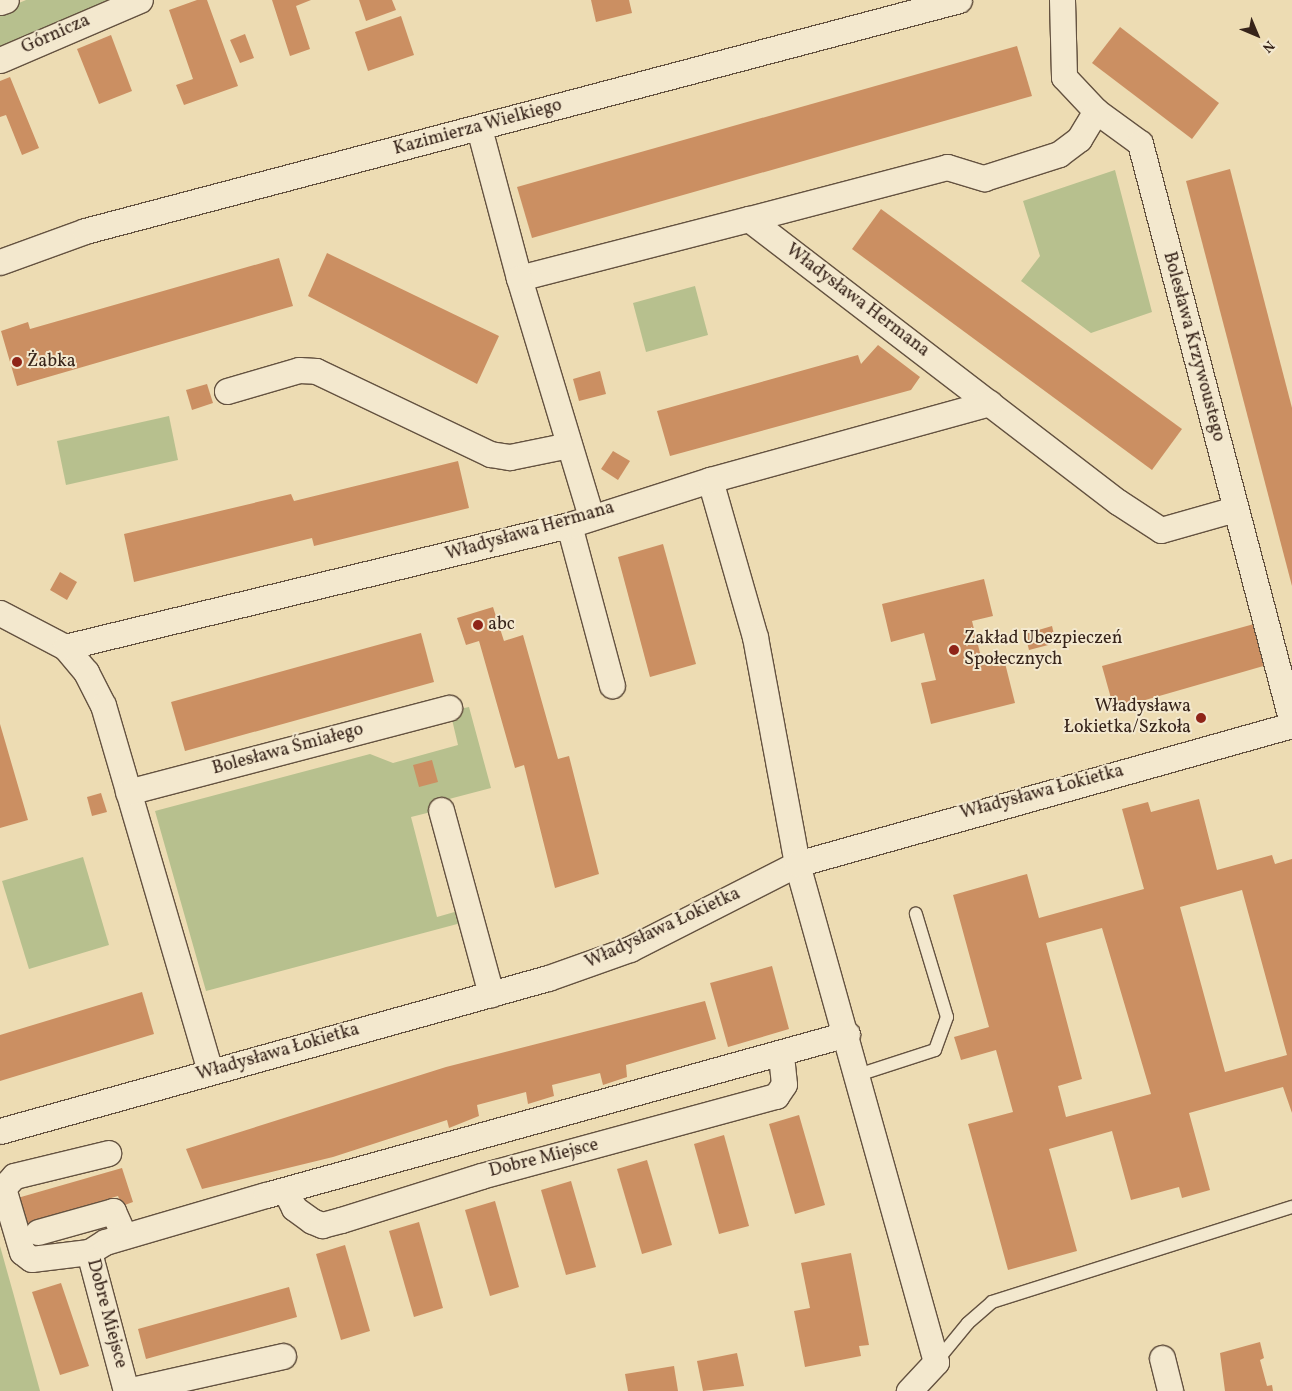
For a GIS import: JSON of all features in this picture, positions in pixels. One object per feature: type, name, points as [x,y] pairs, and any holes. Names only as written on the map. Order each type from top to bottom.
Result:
[{"type":"street","points":[[0,2],[6,0]]},
{"type":"street","name":"Górnicza","points":[[0,60],[140,0]]},
{"type":"street","name":"Bolesława Krzywoustego","points":[[1062,0],[1064,77],[1096,111],[1140,142],[1292,724]]},
{"type":"street","name":"Kazimierza Wielkiego","points":[[0,262],[85,231],[479,128],[951,1]]},
{"type":"street","points":[[520,278],[946,167],[984,178],[1059,154],[1079,139],[1096,111]]},
{"type":"street","points":[[479,128],[520,278],[591,516]]},
{"type":"street","name":"Władysława Hermana","points":[[749,219],[990,403],[1161,530],[1235,508]]},
{"type":"street","points":[[227,391],[299,370],[316,371],[490,454],[510,457],[570,445]]},
{"type":"street","name":"Władysława Hermana","points":[[65,647],[568,525],[591,516],[710,480],[990,403]]},
{"type":"street","points":[[710,480],[756,637],[797,864],[847,1034],[936,1362],[909,1391]]},
{"type":"street","points":[[568,525],[612,685]]},
{"type":"street","points":[[0,613],[65,647],[86,672],[103,706],[210,1072]]},
{"type":"street","name":"Bolesława Śmiałego","points":[[128,792],[449,708]]},
{"type":"street","name":"Władysława Łokietka","points":[[0,1131],[491,994],[630,949],[797,864],[1292,724]]},
{"type":"street","points":[[441,810],[491,994]]},
{"type":"street","name":"Dobre Miejsce","points":[[284,1356],[126,1391],[89,1252],[96,1245],[124,1236],[781,1054],[847,1034]]},
{"type":"street","name":"Dobre Miejsce","points":[[285,1190],[294,1208],[312,1222],[322,1224],[340,1220],[481,1176],[776,1096],[784,1084],[781,1054]]},
{"type":"street","points":[[89,1252],[31,1259],[22,1252],[3,1188],[14,1176],[108,1153]]},
{"type":"street","points":[[38,1232],[113,1211],[124,1236]]},
{"type":"street","points":[[1162,1358],[1170,1391]]},
{"type":"lane","points":[[858,1075],[935,1050],[938,1042],[947,1017],[916,914]]},
{"type":"lane","points":[[936,1362],[968,1323],[992,1302],[1292,1207]]},
{"type":"green space","points":[[26,0],[115,0],[0,48],[0,11]]},
{"type":"green space","points":[[1115,170],[1152,312],[1091,333],[1021,281],[1040,256],[1023,201]]},
{"type":"green space","points":[[695,286],[708,335],[646,352],[633,303]]},
{"type":"green space","points":[[169,416],[178,460],[66,485],[57,441]]},
{"type":"green space","points":[[469,707],[491,788],[430,804],[431,812],[411,817],[437,917],[458,911],[461,923],[206,991],[155,811],[370,754],[393,763],[458,745],[450,711]]},
{"type":"green space","points":[[83,857],[109,945],[29,969],[2,881]]},
{"type":"green space","points":[[0,1246],[14,1296],[40,1391],[0,1391]]},
{"type":"building","points":[[197,0],[207,0],[238,86],[184,105],[176,85],[193,79],[169,10]]},
{"type":"building","points":[[272,0],[311,0],[296,6],[310,49],[290,56]]},
{"type":"building","points":[[359,0],[392,0],[396,10],[366,21]]},
{"type":"building","points":[[591,0],[629,0],[632,13],[596,22]]},
{"type":"building","points":[[401,16],[414,55],[368,71],[355,32]]},
{"type":"building","points":[[1120,27],[1219,103],[1192,139],[1092,63]]},
{"type":"building","points":[[245,34],[254,58],[240,63],[230,40]]},
{"type":"building","points":[[111,35],[132,91],[99,104],[77,49]]},
{"type":"building","points":[[1017,46],[1032,96],[532,238],[517,187]]},
{"type":"building","points":[[10,77],[39,148],[22,155],[6,115],[0,117],[0,81]]},
{"type":"building","points":[[1230,169],[1292,408],[1292,586],[1186,181]]},
{"type":"building","points":[[881,209],[1182,429],[1152,470],[852,249]]},
{"type":"building","points":[[327,253],[499,336],[477,384],[308,296]]},
{"type":"building","points":[[279,258],[293,306],[17,386],[1,331],[28,322],[30,329]]},
{"type":"building","points":[[878,345],[920,377],[911,390],[670,456],[657,411],[858,355],[861,364]]},
{"type":"building","points":[[600,371],[606,394],[579,401],[573,379]]},
{"type":"building","points":[[207,384],[213,403],[192,410],[186,390]]},
{"type":"building","points":[[613,451],[630,461],[618,480],[601,469]]},
{"type":"building","points":[[458,461],[469,508],[314,546],[312,538],[134,582],[124,534],[291,494],[294,501]]},
{"type":"building","points":[[663,544],[696,664],[650,677],[618,557]]},
{"type":"building","points":[[60,572],[77,582],[67,600],[50,590]]},
{"type":"building","name":"Zakład Ubezpieczeń Społecznych","points":[[984,579],[993,616],[972,621],[983,665],[1004,659],[1015,703],[931,724],[921,683],[936,680],[924,633],[891,642],[882,604]]},
{"type":"building","points":[[493,607],[504,641],[523,635],[558,759],[569,756],[599,874],[555,888],[524,765],[515,768],[479,641],[466,645],[457,618]]},
{"type":"building","points":[[1254,624],[1267,665],[1114,709],[1102,666]]},
{"type":"building","points":[[1052,626],[1056,643],[1029,650],[1025,634]]},
{"type":"building","points":[[421,633],[434,682],[185,751],[171,702]]},
{"type":"building","points":[[0,724],[28,820],[0,828]]},
{"type":"building","points":[[432,760],[438,782],[419,787],[413,765]]},
{"type":"building","points":[[101,793],[107,812],[92,816],[87,797]]},
{"type":"building","points":[[1199,799],[1217,870],[1272,855],[1275,864],[1292,859],[1292,1113],[1283,1087],[1189,1113],[1210,1190],[1182,1198],[1179,1187],[1131,1200],[1112,1131],[1049,1149],[1077,1251],[1008,1270],[968,1124],[1013,1112],[996,1050],[961,1060],[954,1037],[989,1027],[953,895],[1027,874],[1039,918],[1144,889],[1122,809],[1148,802],[1151,812]],"holes":[[[1242,890],[1287,1055],[1225,1072],[1180,907]],[[1102,928],[1151,1094],[1066,1117],[1058,1086],[1082,1079],[1046,943]]]},
{"type":"building","points":[[772,966],[789,1029],[728,1047],[710,983]]},
{"type":"building","points":[[142,992],[154,1034],[0,1081],[0,1035]]},
{"type":"building","points":[[705,1001],[716,1039],[626,1065],[627,1077],[603,1085],[600,1073],[552,1085],[554,1096],[528,1104],[526,1092],[477,1105],[479,1116],[449,1128],[447,1120],[333,1157],[202,1189],[186,1149],[446,1067]]},
{"type":"building","points":[[799,1115],[825,1205],[795,1214],[769,1124]]},
{"type":"building","points":[[724,1135],[749,1226],[719,1234],[694,1144]]},
{"type":"building","points":[[647,1160],[672,1245],[642,1254],[617,1169]]},
{"type":"building","points":[[122,1168],[133,1202],[122,1206],[118,1196],[21,1225],[14,1199]]},
{"type":"building","points":[[571,1181],[596,1267],[566,1275],[541,1190]]},
{"type":"building","points":[[495,1201],[519,1287],[490,1296],[465,1210]]},
{"type":"building","points":[[419,1222],[443,1308],[414,1317],[389,1231]]},
{"type":"building","points":[[345,1245],[370,1331],[341,1340],[316,1254]]},
{"type":"building","points":[[851,1253],[869,1345],[859,1346],[861,1356],[805,1367],[794,1311],[810,1308],[801,1263]]},
{"type":"building","points":[[61,1283],[89,1366],[60,1375],[32,1292]]},
{"type":"building","points":[[289,1287],[297,1317],[146,1359],[138,1329]]},
{"type":"building","points":[[1260,1342],[1264,1358],[1260,1360],[1267,1386],[1272,1385],[1273,1391],[1225,1391],[1220,1353]]},
{"type":"building","points":[[737,1353],[744,1386],[703,1391],[697,1361]]},
{"type":"building","points":[[674,1366],[678,1391],[628,1391],[625,1374]]},
{"type":"place","name":"Żabka","points":[[17,362]]},
{"type":"place","name":"abc","points":[[478,625]]},
{"type":"place","name":"Zakład Ubezpieczeń Społecznych","points":[[954,650]]},
{"type":"place","name":"Władysława Łokietka/Szkoła","points":[[1201,718]]}]
